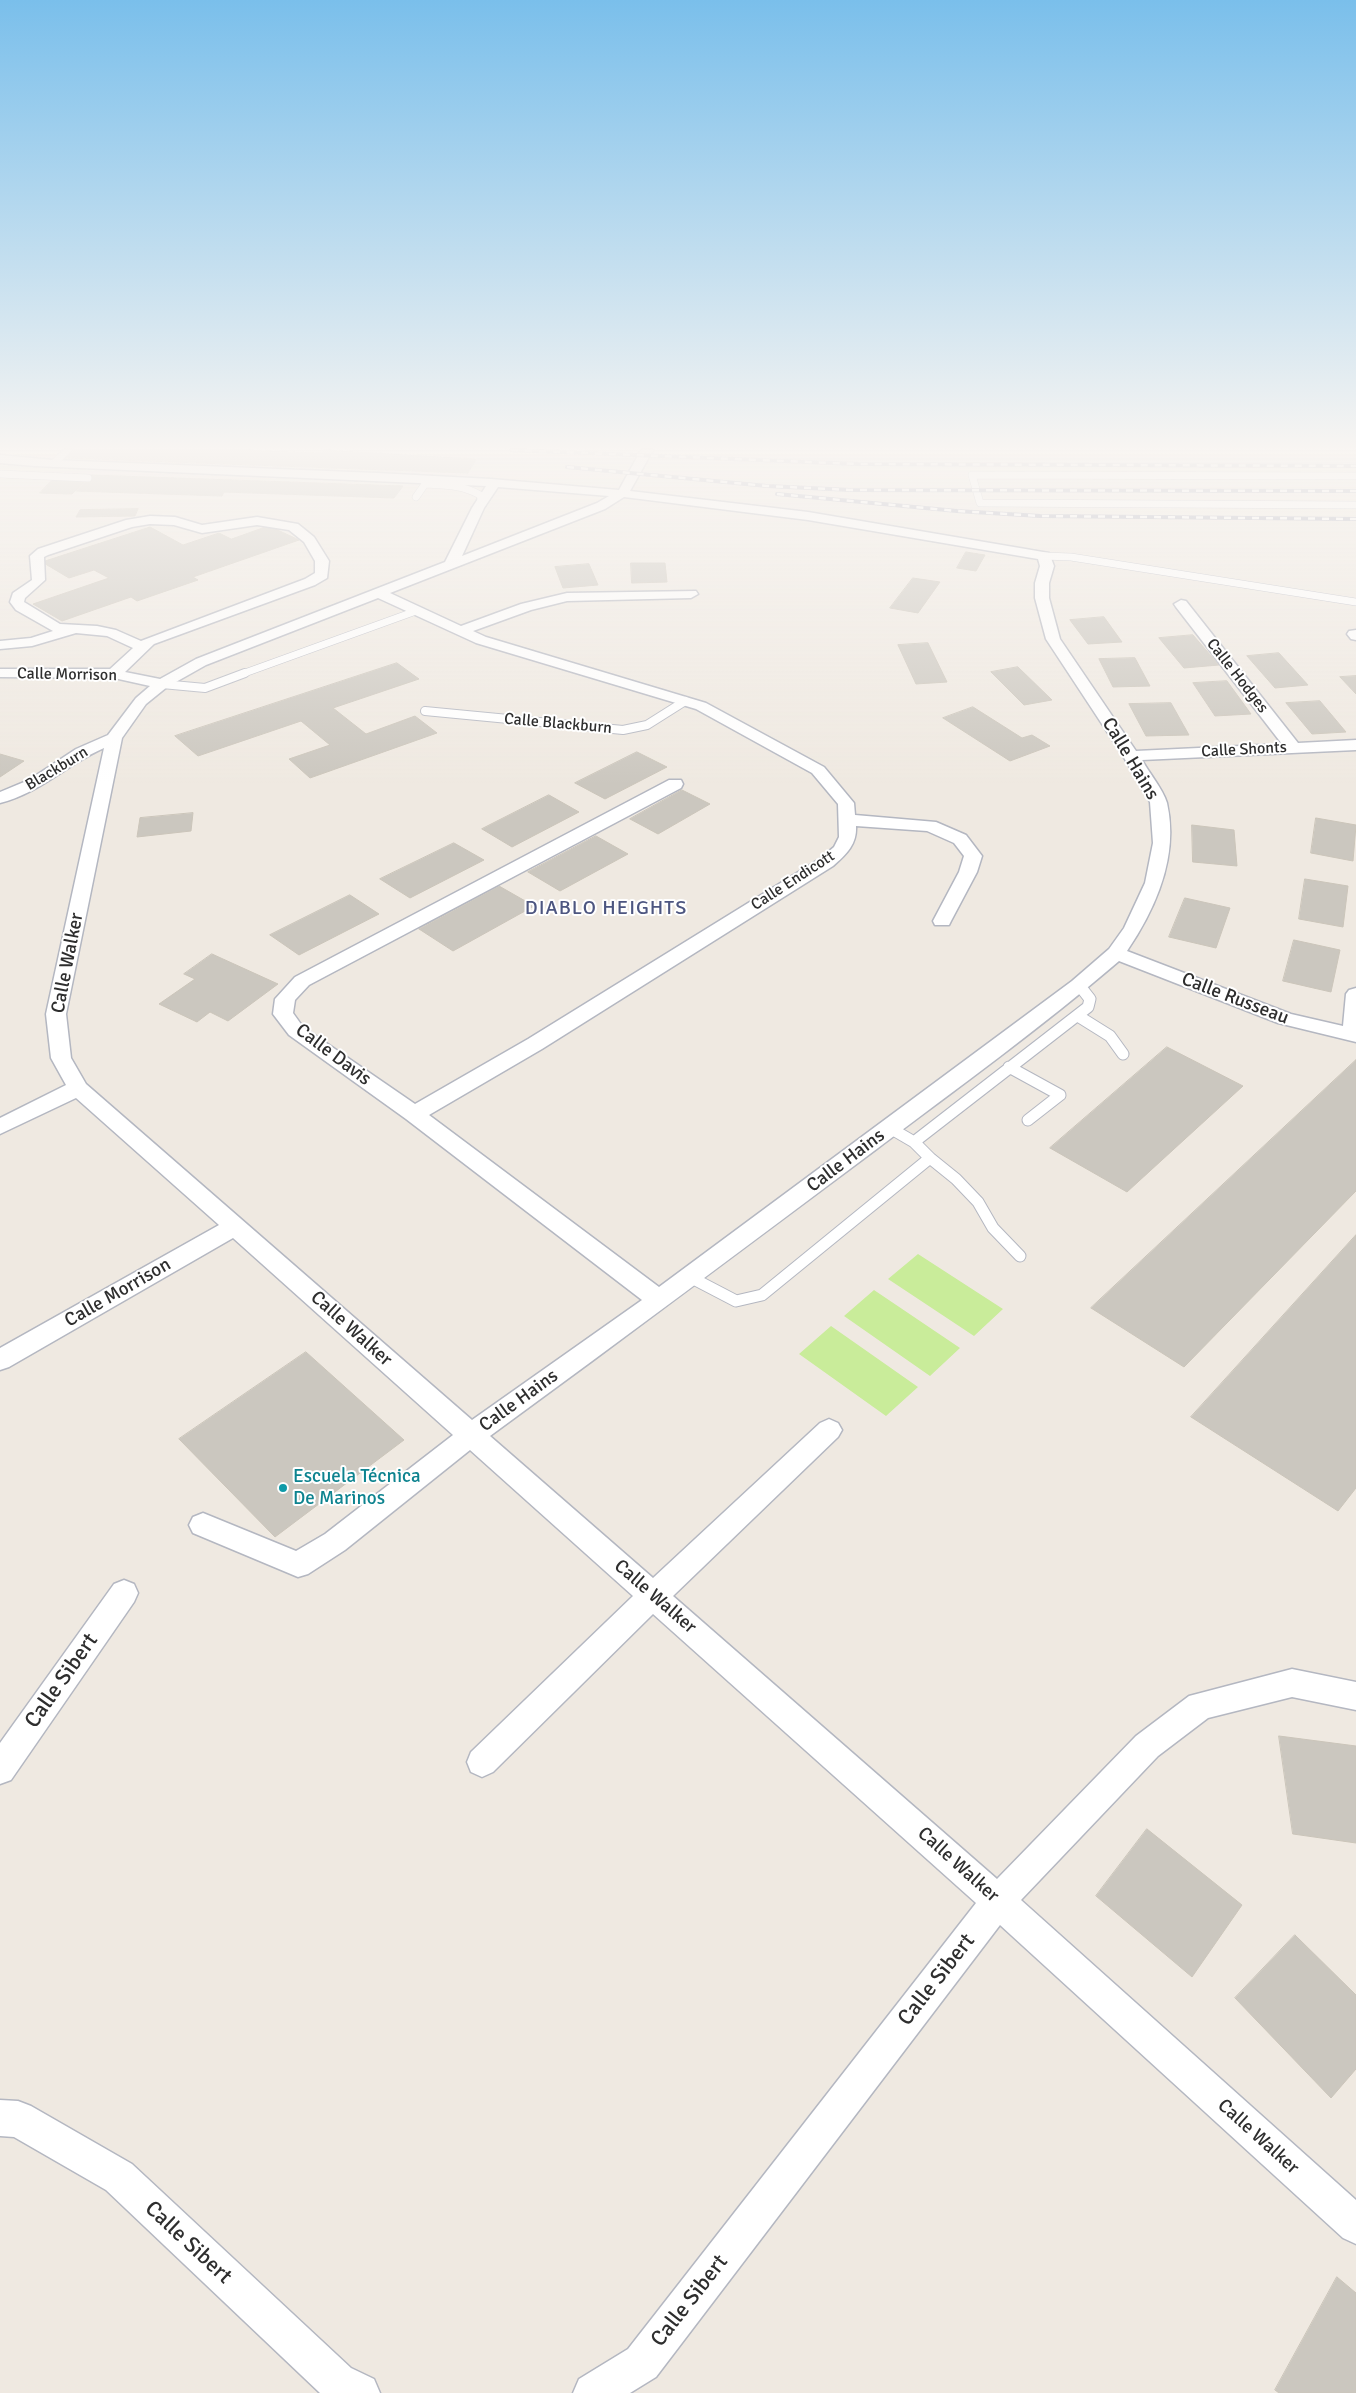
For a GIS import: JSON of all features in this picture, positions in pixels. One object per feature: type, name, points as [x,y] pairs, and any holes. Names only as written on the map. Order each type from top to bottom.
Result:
[{"type":"street","points":[[38,562],[41,576],[38,583],[18,596],[18,602],[21,607],[57,628],[97,630],[111,633],[143,647]]},
{"type":"street","points":[[114,674],[149,641],[310,582],[322,575],[322,562]]},
{"type":"street","points":[[450,566],[452,562]]},
{"type":"street","name":"Calle Walker","points":[[461,562],[200,662],[162,684],[140,701],[114,738],[56,1014],[61,1058],[78,1088],[998,1901],[1356,2226]]},
{"type":"street","name":"Calle Hains","points":[[203,1525],[298,1565],[335,1542],[471,1435],[659,1300],[890,1128],[1079,985],[1116,954],[1146,903],[1154,883],[1162,843],[1158,802],[1131,756],[1053,639],[1042,598],[1042,583],[1047,566],[1046,562]]},
{"type":"street","name":"Calle Endicott","points":[[378,593],[481,640],[701,706],[818,770],[846,803],[848,837],[841,850],[827,862],[535,1044],[414,1114]]},
{"type":"street","points":[[462,630],[526,607],[567,597],[692,594]]},
{"type":"street","name":"Calle Hodges","points":[[1181,604],[1294,748]]},
{"type":"street","points":[[0,645],[32,642],[74,630]]},
{"type":"street","name":"Calle Morrison","points":[[0,673],[114,674],[162,684]]},
{"type":"street","name":"Blackburn","points":[[0,798],[35,784],[82,752],[114,738]]},
{"type":"street","name":"Calle Shonts","points":[[1131,756],[1356,746]]},
{"type":"street","name":"Calle Davis","points":[[659,1300],[414,1114],[296,1031],[283,1014],[285,999],[302,981],[675,784]]},
{"type":"street","points":[[847,820],[930,826],[960,839],[973,856],[968,872],[942,921]]},
{"type":"street","name":"Calle Russeau","points":[[1116,954],[1285,1019],[1354,1036]]},
{"type":"street","points":[[1354,1036],[1356,994]]},
{"type":"street","points":[[0,1127],[78,1088]]},
{"type":"street","name":"Calle Morrison","points":[[0,1360],[236,1226]]},
{"type":"street","points":[[482,1762],[653,1596],[829,1430]]},
{"type":"street","name":"Calle Sibert","points":[[0,1770],[124,1593]]},
{"type":"street","name":"Calle Sibert","points":[[593,2393],[642,2363],[998,1901],[1147,1746],[1200,1706],[1292,1683],[1356,1696]]},
{"type":"street","name":"Calle Sibert","points":[[0,2118],[18,2119],[119,2177],[337,2382],[360,2393]]},
{"type":"lane","points":[[1101,562],[1356,602]]},
{"type":"lane","points":[[162,684],[205,688],[416,611]]},
{"type":"lane","name":"Calle Blackburn","points":[[425,711],[623,730],[647,725],[685,700]]},
{"type":"lane","points":[[914,1142],[1009,1067],[1078,1016],[1088,1006],[1090,999],[1079,985]]},
{"type":"lane","points":[[1078,1016],[1110,1036],[1123,1054]]},
{"type":"lane","points":[[1009,1067],[1060,1095],[1028,1120]]},
{"type":"lane","points":[[890,1128],[914,1142],[930,1158],[956,1178],[978,1202],[993,1228],[1020,1256]]},
{"type":"lane","points":[[690,1277],[736,1300],[762,1295],[930,1158]]},
{"type":"green space","points":[[918,1254],[1003,1309],[974,1336],[888,1279]]},
{"type":"green space","points":[[874,1290],[960,1348],[930,1376],[844,1316]]},
{"type":"green space","points":[[831,1326],[918,1387],[886,1416],[799,1354]]},
{"type":"building","points":[[42,562],[237,562],[193,577],[198,580],[137,601],[131,597],[62,621],[33,604],[109,578],[94,570],[69,578]]},
{"type":"building","points":[[961,562],[981,562],[976,571],[957,568]]},
{"type":"building","points":[[631,563],[665,563],[667,582],[632,583]]},
{"type":"building","points":[[589,564],[598,585],[563,588],[555,567]]},
{"type":"building","points":[[913,578],[940,582],[918,613],[890,608]]},
{"type":"building","points":[[1104,617],[1122,642],[1088,644],[1070,620]]},
{"type":"building","points":[[1193,635],[1219,665],[1184,668],[1159,638]]},
{"type":"building","points":[[928,643],[947,682],[916,684],[898,645]]},
{"type":"building","points":[[1279,653],[1308,685],[1275,688],[1247,656]]},
{"type":"building","points":[[1135,658],[1150,686],[1113,687],[1099,659]]},
{"type":"building","points":[[397,663],[419,679],[333,708],[366,734],[415,716],[437,733],[310,778],[289,759],[330,745],[301,721],[198,756],[175,736]]},
{"type":"building","points":[[1018,667],[1052,700],[1024,705],[991,672]]},
{"type":"building","points":[[1356,676],[1356,694],[1340,677]]},
{"type":"building","points":[[1227,681],[1251,714],[1215,716],[1193,683]]},
{"type":"building","points":[[1320,701],[1346,732],[1312,734],[1286,703]]},
{"type":"building","points":[[1171,703],[1189,735],[1146,736],[1129,704]]},
{"type":"building","points":[[973,707],[1022,738],[1032,735],[1050,746],[1010,761],[943,718]]},
{"type":"building","points":[[637,752],[667,767],[605,799],[575,783]]},
{"type":"building","points":[[0,754],[24,761],[0,777]]},
{"type":"building","points":[[682,790],[710,804],[658,834],[630,819]]},
{"type":"building","points":[[549,795],[579,812],[512,847],[482,829]]},
{"type":"building","points":[[193,813],[191,831],[137,837],[140,818]]},
{"type":"building","points":[[1316,818],[1356,825],[1353,861],[1311,853]]},
{"type":"building","points":[[1192,825],[1234,830],[1237,866],[1193,862]]},
{"type":"building","points":[[596,836],[628,854],[560,891],[528,872]]},
{"type":"building","points":[[454,843],[484,860],[410,898],[380,879]]},
{"type":"building","points":[[1305,879],[1348,886],[1343,927],[1299,919]]},
{"type":"building","points":[[499,886],[534,906],[453,951],[419,929]]},
{"type":"building","points":[[350,895],[379,914],[299,955],[270,935]]},
{"type":"building","points":[[1185,898],[1230,908],[1216,948],[1169,937]]},
{"type":"building","points":[[1294,940],[1340,950],[1331,992],[1283,981]]},
{"type":"building","points":[[212,954],[278,984],[228,1021],[210,1012],[197,1022],[159,1004],[195,979],[184,974]]},
{"type":"building","points":[[1167,1047],[1243,1086],[1127,1192],[1050,1148]]},
{"type":"building","points":[[1356,1060],[1356,1191],[1184,1367],[1091,1308]]},
{"type":"building","points":[[1356,1235],[1356,1488],[1338,1511],[1191,1417]]},
{"type":"building","name":"Escuela Técnica De Marinos","points":[[306,1352],[404,1440],[275,1537],[179,1439]]},
{"type":"building","points":[[1279,1736],[1356,1746],[1356,1843],[1293,1834]]},
{"type":"building","points":[[1147,1829],[1242,1905],[1192,1977],[1096,1896]]},
{"type":"building","points":[[1295,1935],[1356,1995],[1356,2069],[1331,2098],[1235,1998]]},
{"type":"building","points":[[1337,2277],[1356,2293],[1356,2393],[1279,2393],[1275,2390]]},
{"type":"place","name":"Escuela Técnica De Marinos","points":[[283,1488]]},
{"type":"district","name":"DIABLO HEIGHTS","points":[[606,909]]}]
